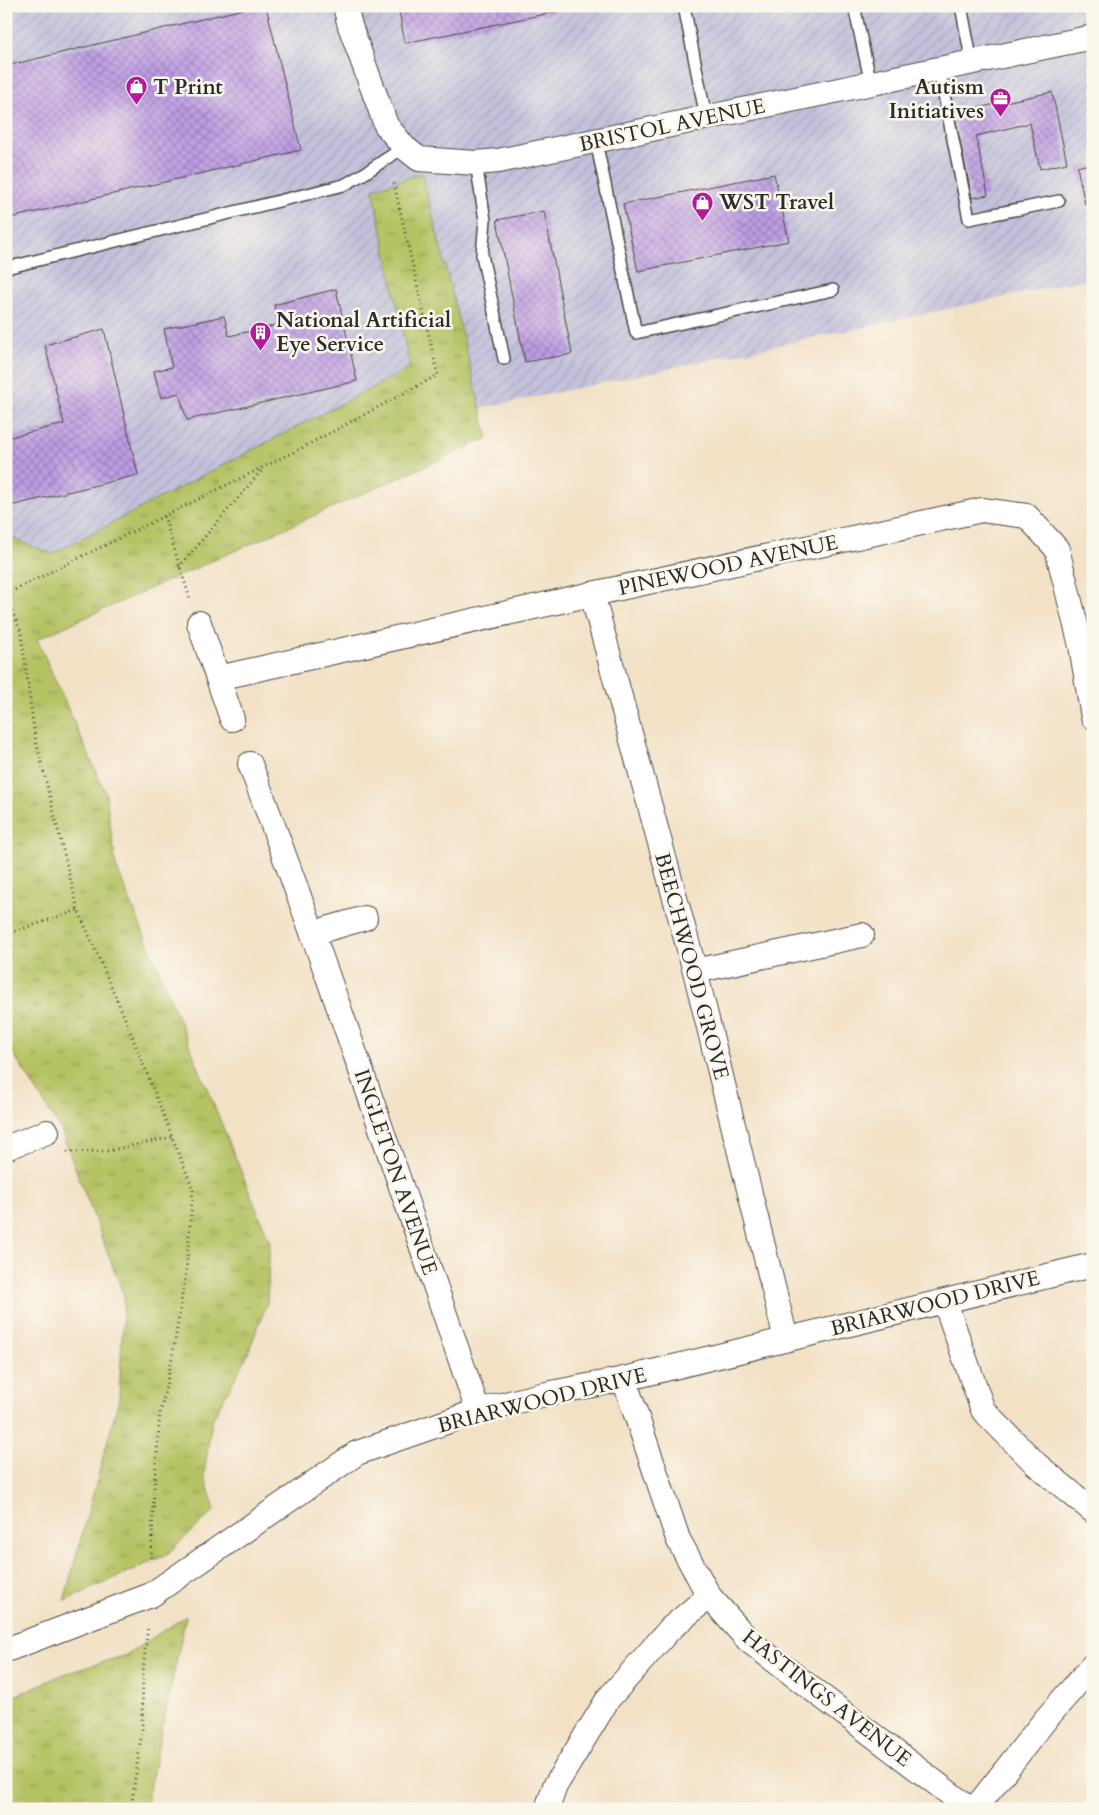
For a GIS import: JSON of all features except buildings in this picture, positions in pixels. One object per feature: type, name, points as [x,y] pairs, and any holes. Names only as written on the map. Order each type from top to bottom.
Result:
[{"type":"street","points":[[345,6],[350,26],[386,124],[411,153]]},
{"type":"street","name":"BRISTOL AVENUE","points":[[411,153],[476,163],[498,160],[1093,37]]},
{"type":"street","name":"PINEWOOD AVENUE","points":[[218,678],[592,594],[982,510],[1027,516],[1057,549],[1087,645],[1093,716]]},
{"type":"street","name":"BEECHWOOD GROVE","points":[[592,594],[695,971],[786,1339]]},
{"type":"street","points":[[199,623],[232,719]]},
{"type":"street","name":"INGLETON AVENUE","points":[[250,764],[382,1127],[478,1411]]},
{"type":"street","points":[[313,933],[365,918]]},
{"type":"street","points":[[695,971],[862,935]]},
{"type":"street","points":[[6,1148],[52,1142]]},
{"type":"street","name":"BRIARWOOD DRIVE","points":[[6,1650],[150,1595],[357,1453],[478,1411],[541,1395],[624,1379],[1093,1265]]},
{"type":"street","points":[[945,1302],[983,1410],[1036,1464],[1093,1511]]},
{"type":"street","name":"HASTINGS AVENUE","points":[[624,1379],[678,1539],[709,1596],[749,1641],[970,1809]]},
{"type":"street","points":[[547,1809],[555,1786],[608,1699],[670,1629],[709,1596]]},
{"type":"street","points":[[975,1809],[1045,1720],[1093,1665]]},
{"type":"lane","points":[[684,6],[706,118]]},
{"type":"lane","points":[[854,6],[871,84]]},
{"type":"lane","points":[[961,6],[972,63]]},
{"type":"lane","points":[[939,70],[969,219],[1059,200]]},
{"type":"lane","points":[[596,140],[636,333],[833,290]]},
{"type":"lane","points":[[6,268],[344,185],[411,153]]},
{"type":"lane","points":[[476,163],[485,220],[482,255],[504,359]]},
{"type":"path","points":[[130,1809],[142,1730],[143,1671],[150,1595],[154,1488],[160,1414],[173,1353],[186,1272],[193,1189],[124,1016],[78,910],[35,737],[21,632],[6,595],[264,467],[438,375],[393,180],[411,153]]},
{"type":"path","points":[[179,568],[264,467]]},
{"type":"path","points":[[164,516],[181,574]]},
{"type":"path","points":[[6,936],[78,910]]},
{"type":"path","points":[[52,1142],[107,1151],[172,1137]]},
{"type":"shaded area","points":[[6,6],[1093,6],[1093,278],[480,409],[422,173],[373,189],[410,368],[52,554],[6,536]]},
{"type":"green space","points":[[422,173],[488,438],[37,639],[106,794],[116,866],[270,1242],[267,1303],[246,1358],[212,1420],[204,1475],[215,1510],[166,1555],[64,1601],[119,1399],[124,1296],[60,1128],[6,1042],[6,536],[52,554],[410,368],[373,189]]},
{"type":"green space","points":[[186,1616],[145,1809],[6,1809],[6,1700],[64,1674],[126,1655]]},
{"type":"place","name":"T Print","points":[[137,106]]},
{"type":"place","name":"Autism Initiatives","points":[[1000,118]]},
{"type":"place","name":"WST Travel","points":[[703,221]]},
{"type":"place","name":"National Artificial Eye Service","points":[[260,351]]}]
